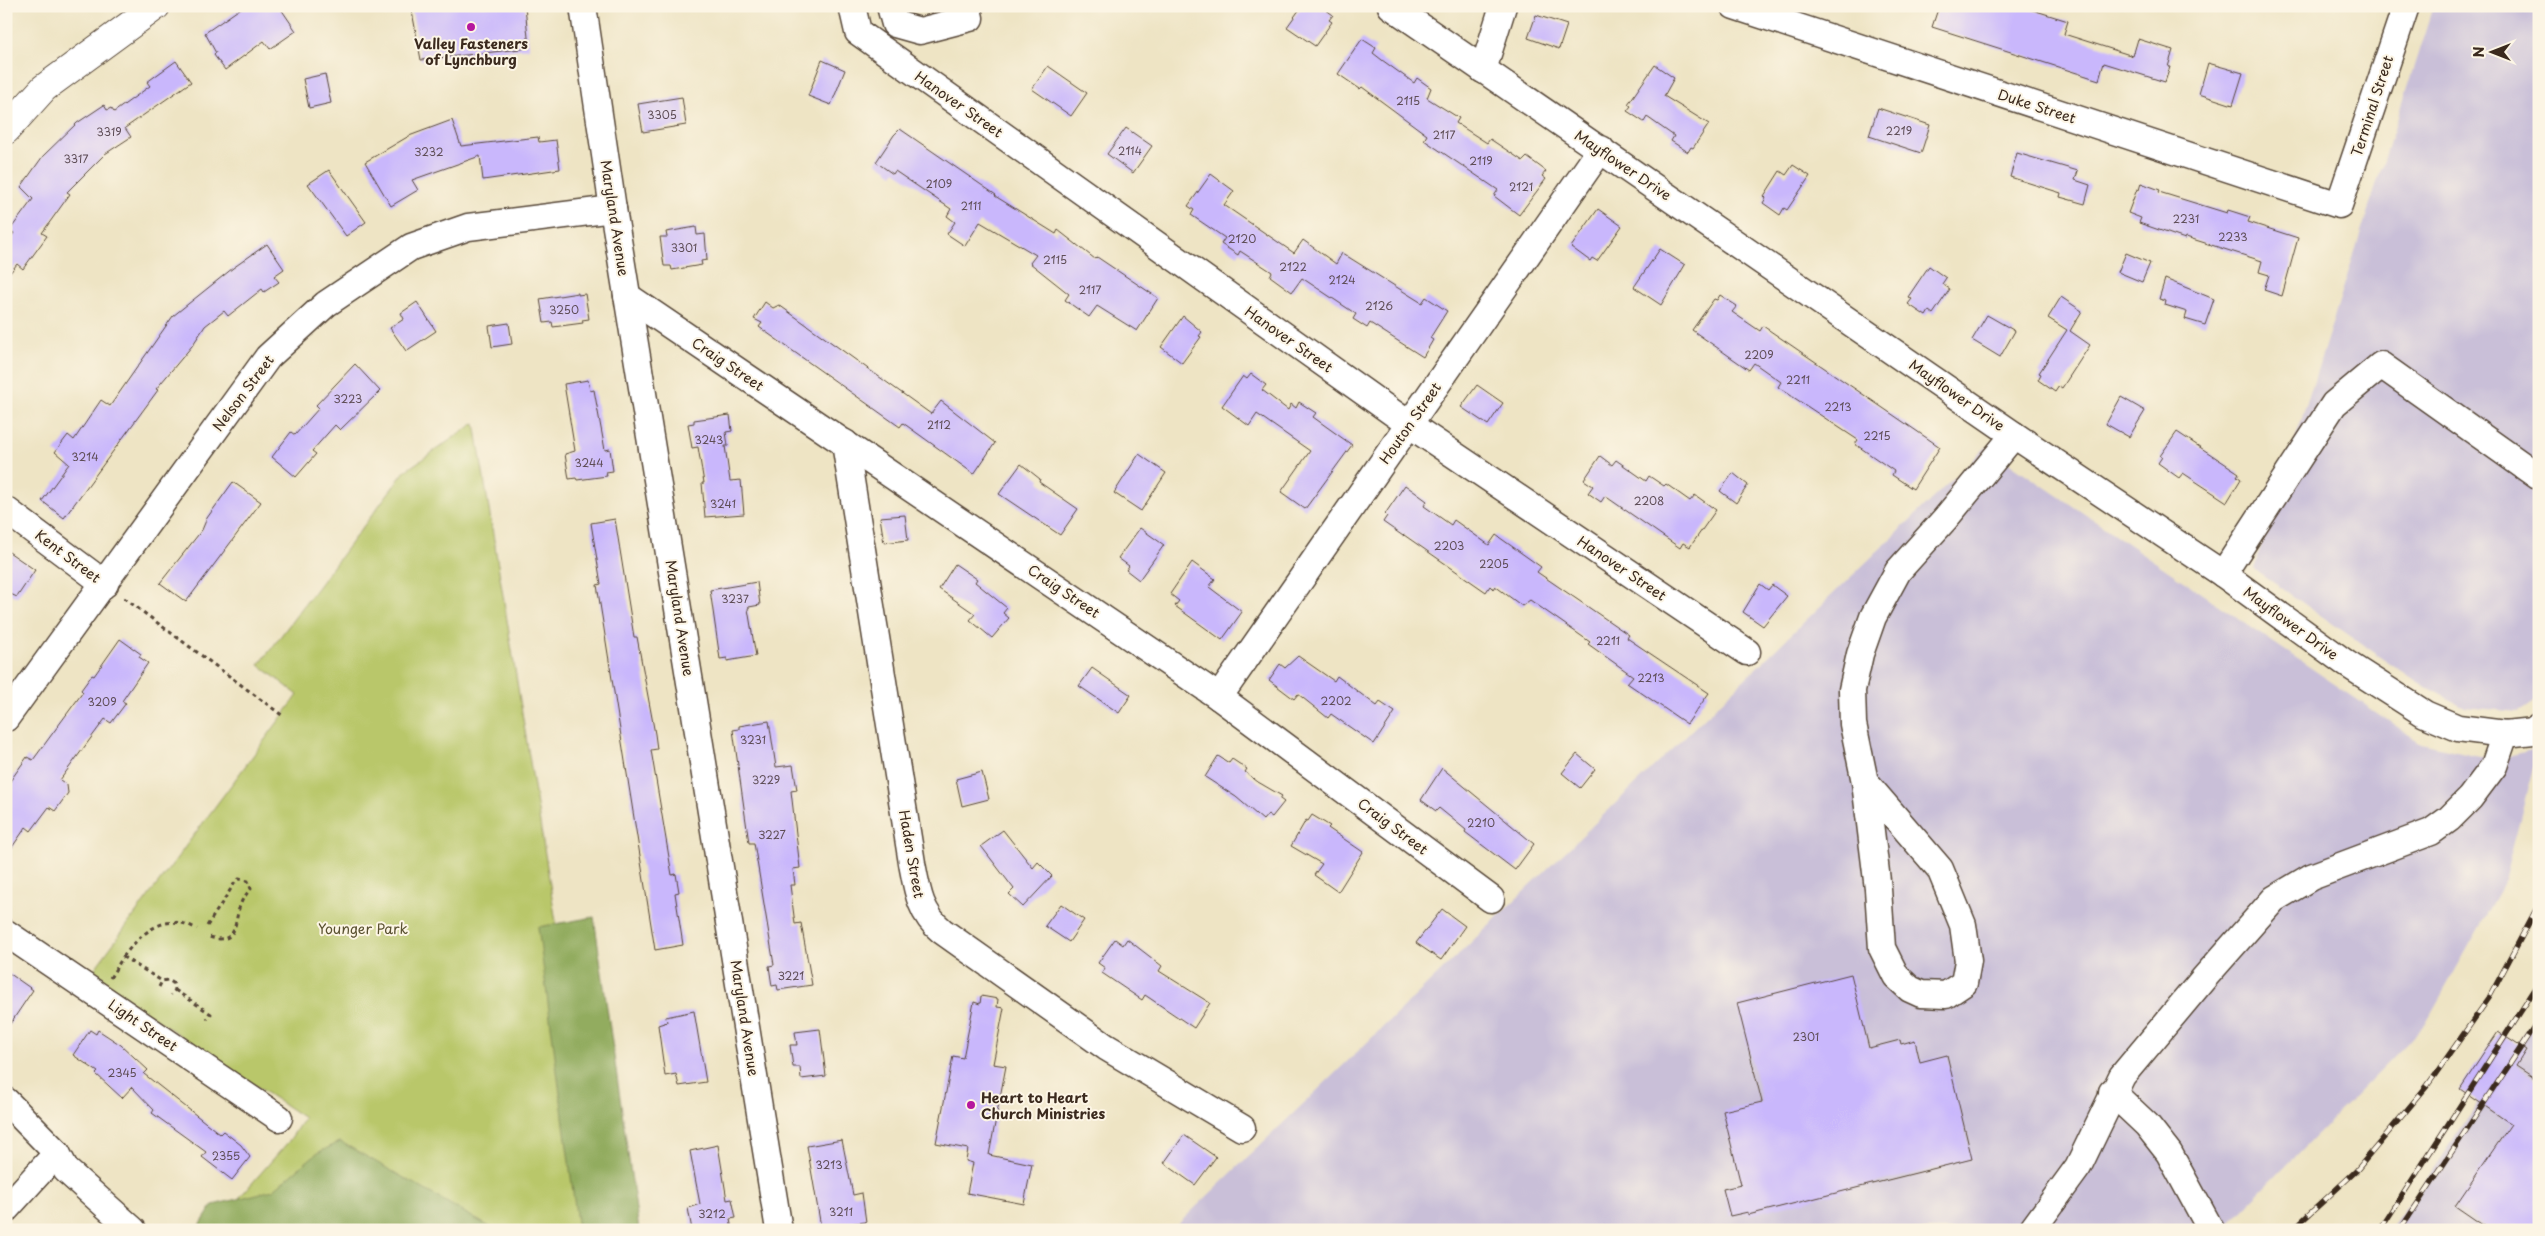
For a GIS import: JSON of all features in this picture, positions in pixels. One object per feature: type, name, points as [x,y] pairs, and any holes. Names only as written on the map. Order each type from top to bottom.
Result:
[{"type":"main road","points":[[6,130],[44,88],[156,6]]},
{"type":"street","name":"Maryland Avenue","points":[[584,6],[614,209],[779,1230]]},
{"type":"street","name":"Hanover Street","points":[[852,6],[858,32],[1410,425],[1747,652]]},
{"type":"street","points":[[890,6],[894,24],[920,30],[970,18],[967,6]]},
{"type":"street","name":"Mayflower Drive","points":[[1391,6],[2014,435],[2223,574],[2347,664],[2425,714],[2458,728],[2505,734],[2533,731],[2539,726]]},
{"type":"street","points":[[1483,70],[1503,6]]},
{"type":"street","name":"Duke Street","points":[[1734,6],[2339,205]]},
{"type":"street","name":"Terminal Street","points":[[2339,205],[2406,6]]},
{"type":"street","name":"Houton Street","points":[[1219,697],[1601,150]]},
{"type":"street","name":"Nelson Street","points":[[6,718],[268,357],[326,304],[411,247],[468,227],[614,209]]},
{"type":"street","name":"Craig Street","points":[[628,296],[1219,697],[1491,899]]},
{"type":"street","points":[[2223,574],[2334,404],[2380,365],[2539,477]]},
{"type":"street","points":[[1865,782],[1940,869],[1963,925],[1968,961],[1964,983],[1946,995],[1921,994],[1910,989],[1896,976],[1882,948],[1878,889],[1865,782],[1853,724],[1852,690],[1860,654],[1873,617],[1898,571],[1945,519],[2014,435]]},
{"type":"street","name":"Haden Street","points":[[845,443],[912,863],[922,907],[932,923],[942,931],[1106,1046],[1242,1128]]},
{"type":"street","name":"Kent Street","points":[[6,510],[105,584]]},
{"type":"street","points":[[2032,1230],[2078,1168],[2112,1092],[2122,1076],[2198,984],[2274,899],[2311,877],[2431,832],[2450,819],[2470,798],[2494,766],[2505,734]]},
{"type":"street","name":"Light Street","points":[[6,933],[279,1118]]},
{"type":"street","points":[[2112,1092],[2148,1125],[2169,1154],[2211,1230]]},
{"type":"street","points":[[6,1101],[57,1153],[66,1170],[133,1230]]},
{"type":"street","points":[[6,1209],[57,1153]]},
{"type":"path","points":[[105,584],[283,716]]},
{"type":"path","points":[[207,926],[236,881],[239,879],[248,881],[250,889],[242,901],[231,936],[222,939],[208,937]]},
{"type":"path","points":[[105,985],[136,939],[150,928],[163,922],[180,921],[197,929]]},
{"type":"path","points":[[123,957],[162,982]]},
{"type":"path","points":[[158,987],[162,982],[168,980],[173,983],[175,990],[211,1014],[208,1019]]},
{"type":"path","points":[[171,995],[175,990]]},
{"type":"shaded area","points":[[2433,6],[2539,6],[2539,699],[2520,712],[2465,707],[2418,683],[2254,569]]},
{"type":"shaded area","points":[[1986,447],[2421,743],[2496,760],[2538,748],[2503,885],[2424,1026],[2223,1230],[1172,1230]]},
{"type":"shaded area","points":[[2539,1013],[2539,1230],[2389,1230],[2418,1191]]},
{"type":"green space","name":"Younger Park","points":[[475,423],[606,1230],[211,1230],[289,1141],[304,1118],[90,975],[298,695],[259,665],[405,471]]},
{"type":"green space","points":[[594,917],[639,1230],[578,1230],[538,927]]},
{"type":"green space","points":[[340,1142],[495,1230],[197,1230],[213,1205],[273,1190],[317,1153]]},
{"type":"building","points":[[244,6],[279,6],[296,31],[270,49],[264,41],[225,70],[214,55],[216,53],[205,33]]},
{"type":"building","name":"Valley Fasteners of Lynchburg","points":[[411,6],[525,6],[529,48],[421,60]]},
{"type":"building","points":[[1302,6],[1321,6],[1333,15],[1329,20],[1332,22],[1315,46],[1287,27]]},
{"type":"building","points":[[1939,6],[2020,6],[2068,21],[2064,34],[2133,56],[2138,39],[2173,50],[2168,67],[2170,67],[2165,82],[2104,63],[2099,80],[1932,27]]},
{"type":"building","points":[[1536,15],[1567,25],[1559,49],[1528,38]]},
{"type":"building","points":[[1362,39],[1376,48],[1373,53],[1414,83],[1417,78],[1431,88],[1427,98],[1459,118],[1456,123],[1487,143],[1490,139],[1523,161],[1527,157],[1546,171],[1542,176],[1546,179],[1519,215],[1494,196],[1498,190],[1424,140],[1427,135],[1362,87],[1360,89],[1338,74]]},
{"type":"building","points":[[822,60],[845,70],[831,105],[808,96]]},
{"type":"building","points":[[176,61],[191,82],[125,128],[131,137],[105,154],[67,192],[70,194],[42,233],[47,236],[23,269],[17,264],[6,278],[6,243],[14,233],[10,230],[33,199],[21,187],[43,156],[77,123],[104,105],[107,110],[111,108],[114,112],[150,86],[147,82]]},
{"type":"building","points":[[2208,63],[2243,73],[2233,105],[2199,94]]},
{"type":"building","points":[[1655,65],[1674,78],[1664,96],[1709,124],[1693,148],[1691,147],[1688,152],[1671,141],[1674,136],[1647,117],[1644,122],[1627,111],[1631,106],[1628,104]]},
{"type":"building","points":[[1048,66],[1087,93],[1071,116],[1032,89]]},
{"type":"building","points":[[325,74],[331,103],[309,108],[303,79]]},
{"type":"building","points":[[682,97],[686,125],[643,132],[638,104]]},
{"type":"building","points":[[1878,108],[1930,125],[1921,153],[1869,136]]},
{"type":"building","points":[[452,120],[461,146],[538,137],[539,142],[556,140],[560,169],[483,180],[480,156],[412,180],[418,190],[391,206],[365,162],[409,136]]},
{"type":"building","points":[[1126,128],[1152,146],[1133,173],[1107,154]]},
{"type":"building","points":[[900,129],[995,196],[1056,234],[1058,230],[1095,259],[1097,257],[1158,298],[1137,331],[1097,306],[1089,317],[1065,300],[1069,294],[1030,263],[1036,255],[980,222],[965,246],[947,234],[955,222],[947,216],[951,209],[895,171],[893,174],[876,162]]},
{"type":"building","points":[[2017,153],[2078,171],[2075,180],[2090,185],[2085,204],[2060,197],[2061,193],[2010,177]]},
{"type":"building","points":[[1793,165],[1810,176],[1787,210],[1784,208],[1780,215],[1763,203],[1766,198],[1764,196],[1780,171],[1786,175]]},
{"type":"building","points":[[329,170],[366,222],[346,236],[308,184]]},
{"type":"building","points":[[1211,174],[1234,191],[1224,205],[1294,253],[1303,240],[1336,264],[1342,253],[1422,303],[1426,297],[1447,311],[1430,338],[1433,340],[1423,357],[1370,323],[1367,328],[1353,319],[1356,314],[1302,278],[1292,292],[1270,276],[1272,272],[1240,251],[1238,255],[1221,244],[1225,238],[1191,215],[1194,210],[1188,206]]},
{"type":"building","points":[[2141,183],[2160,190],[2159,192],[2227,213],[2228,210],[2250,217],[2248,222],[2298,238],[2282,296],[2264,290],[2269,275],[2259,272],[2262,261],[2186,237],[2185,239],[2139,223],[2141,218],[2128,213]]},
{"type":"building","points":[[1598,209],[1622,226],[1597,261],[1592,258],[1590,261],[1571,247]]},
{"type":"building","points":[[696,227],[697,235],[705,234],[707,260],[701,261],[702,265],[672,270],[671,266],[664,266],[660,237],[667,237],[666,232]]},
{"type":"building","points":[[267,244],[284,269],[274,276],[279,282],[264,292],[262,289],[228,316],[224,311],[205,326],[192,346],[156,389],[158,390],[64,518],[42,501],[69,464],[55,452],[68,435],[74,440],[101,400],[110,406],[173,316],[233,268]]},
{"type":"building","points":[[1660,249],[1685,265],[1661,305],[1634,287]]},
{"type":"building","points":[[2126,253],[2150,263],[2142,282],[2118,272]]},
{"type":"building","points":[[1929,266],[1946,278],[1942,284],[1950,289],[1933,314],[1929,311],[1926,316],[1908,304],[1912,299],[1908,297]]},
{"type":"building","points":[[2165,279],[2214,299],[2205,325],[2185,319],[2187,312],[2165,305],[2166,301],[2159,299]]},
{"type":"building","points":[[578,293],[578,295],[585,294],[589,319],[582,320],[583,323],[553,327],[552,322],[544,323],[540,299]]},
{"type":"building","points":[[1720,295],[1737,306],[1732,312],[1760,331],[1763,326],[1940,447],[1913,489],[1892,475],[1894,471],[1855,444],[1858,440],[1778,387],[1781,382],[1754,363],[1749,370],[1692,330],[1714,299],[1717,300]]},
{"type":"building","points":[[2061,297],[2082,311],[2070,331],[2090,345],[2062,388],[2059,386],[2055,392],[2038,380],[2041,374],[2039,373],[2067,330],[2048,318]]},
{"type":"building","points":[[417,302],[436,331],[406,351],[390,328],[404,319],[401,313]]},
{"type":"building","points":[[765,302],[773,308],[779,305],[931,414],[941,401],[995,443],[974,474],[903,423],[900,427],[759,327],[762,323],[754,319]]},
{"type":"building","points":[[1987,315],[2015,331],[2000,357],[1972,340]]},
{"type":"building","points":[[1183,316],[1202,332],[1199,336],[1201,337],[1182,363],[1161,347]]},
{"type":"building","points":[[509,323],[512,344],[492,347],[489,326]]},
{"type":"building","points":[[355,364],[380,391],[340,430],[335,425],[312,451],[316,454],[296,477],[272,457],[291,432],[295,435],[319,408],[316,405]]},
{"type":"building","points":[[1251,374],[1266,385],[1262,390],[1288,410],[1291,404],[1296,408],[1299,402],[1316,413],[1313,417],[1352,445],[1305,509],[1281,492],[1310,451],[1257,414],[1249,426],[1222,406],[1243,376],[1247,379]]},
{"type":"building","points":[[588,380],[590,391],[594,390],[605,450],[610,449],[613,471],[606,472],[607,476],[577,480],[576,478],[569,479],[565,454],[575,451],[564,384]]},
{"type":"building","points":[[1477,385],[1503,403],[1488,425],[1461,407]]},
{"type":"building","points":[[2121,397],[2145,411],[2129,437],[2106,424]]},
{"type":"building","points":[[730,415],[732,431],[726,432],[728,446],[725,446],[730,481],[741,480],[744,514],[705,517],[702,483],[704,483],[698,447],[692,448],[688,424],[694,423],[694,420]]},
{"type":"building","points":[[2177,432],[2239,473],[2237,476],[2241,479],[2227,502],[2183,473],[2179,478],[2158,463],[2162,457],[2160,456]]},
{"type":"building","points":[[1139,454],[1166,473],[1141,511],[1114,493]]},
{"type":"building","points":[[1600,456],[1612,465],[1616,460],[1646,481],[1649,476],[1664,486],[1666,484],[1690,501],[1695,495],[1716,510],[1690,547],[1683,543],[1680,548],[1605,496],[1601,502],[1588,493],[1593,486],[1584,480]]},
{"type":"building","points":[[1021,464],[1040,479],[1039,482],[1078,509],[1060,535],[999,494]]},
{"type":"building","points":[[1733,473],[1748,485],[1736,503],[1720,491]]},
{"type":"building","points":[[233,482],[261,502],[186,602],[160,583],[202,530],[207,518]]},
{"type":"building","points":[[1405,485],[1427,501],[1424,506],[1451,525],[1454,520],[1489,545],[1496,535],[1541,567],[1537,572],[1629,635],[1627,638],[1709,693],[1687,724],[1627,683],[1633,676],[1588,644],[1590,642],[1530,600],[1522,606],[1495,586],[1493,589],[1490,586],[1486,592],[1383,522],[1387,516],[1385,514]]},
{"type":"building","points":[[905,515],[908,540],[884,543],[880,517]]},
{"type":"building","points":[[615,519],[634,637],[637,637],[655,734],[657,749],[651,750],[672,875],[676,874],[679,892],[675,893],[683,945],[655,950],[597,585],[601,584],[591,523]]},
{"type":"building","points":[[1140,528],[1164,545],[1139,580],[1126,570],[1129,566],[1118,558]]},
{"type":"building","points":[[6,550],[35,570],[17,597],[6,592]]},
{"type":"building","points":[[1192,562],[1215,579],[1209,587],[1242,612],[1222,640],[1175,606],[1179,601],[1170,594]]},
{"type":"building","points":[[955,564],[977,579],[975,582],[1007,608],[1003,613],[1009,618],[992,638],[970,620],[975,614],[939,589]]},
{"type":"building","points":[[757,582],[760,605],[749,607],[748,609],[756,656],[727,661],[727,658],[720,659],[710,590]]},
{"type":"building","points":[[1760,584],[1768,590],[1772,585],[1787,596],[1763,626],[1743,612]]},
{"type":"building","points":[[120,639],[141,654],[139,657],[148,663],[122,701],[126,703],[111,723],[105,719],[60,780],[67,785],[68,793],[55,811],[49,807],[31,831],[26,827],[6,856],[6,787],[27,757],[33,760],[83,692],[81,690],[92,675],[94,676]]},
{"type":"building","points":[[1298,656],[1334,681],[1337,676],[1377,706],[1380,702],[1395,712],[1374,744],[1331,714],[1328,718],[1298,694],[1294,699],[1269,680],[1280,664],[1285,668]]},
{"type":"building","points":[[1092,668],[1131,695],[1119,713],[1079,686]]},
{"type":"building","points":[[769,721],[776,767],[793,765],[797,790],[791,791],[800,868],[793,869],[795,885],[790,885],[795,924],[801,923],[812,985],[778,990],[777,985],[772,986],[769,966],[774,965],[754,843],[749,843],[733,730],[739,729],[739,726]]},
{"type":"building","points":[[1577,754],[1595,769],[1580,788],[1562,773]]},
{"type":"building","points":[[1218,756],[1229,763],[1232,759],[1247,769],[1245,772],[1258,782],[1282,796],[1280,799],[1284,802],[1272,817],[1268,814],[1263,820],[1236,797],[1205,777]]},
{"type":"building","points":[[1442,768],[1534,844],[1515,870],[1465,832],[1466,830],[1439,808],[1436,811],[1421,800]]},
{"type":"building","points":[[982,772],[989,799],[962,806],[956,779]]},
{"type":"building","points":[[1312,815],[1330,826],[1328,828],[1363,852],[1338,892],[1314,875],[1322,864],[1291,846],[1306,820],[1308,821]]},
{"type":"building","points":[[1003,830],[1033,868],[1038,862],[1052,876],[1023,907],[1009,894],[1014,889],[981,846]]},
{"type":"building","points":[[1061,904],[1084,920],[1069,942],[1045,926]]},
{"type":"building","points":[[1442,909],[1465,926],[1441,960],[1416,943]]},
{"type":"building","points":[[1115,939],[1123,945],[1127,939],[1162,966],[1159,971],[1210,1003],[1194,1028],[1145,995],[1142,1000],[1102,973],[1105,968],[1098,963]]},
{"type":"building","points":[[6,971],[33,990],[6,1030]]},
{"type":"building","points":[[1851,974],[1869,1048],[1900,1040],[1901,1044],[1915,1040],[1920,1062],[1947,1055],[1972,1159],[1748,1215],[1748,1212],[1730,1216],[1723,1189],[1741,1185],[1723,1111],[1762,1102],[1737,1003]]},
{"type":"building","name":"Heart to Heart Church Ministries","points":[[981,996],[998,999],[997,1007],[1004,1008],[993,1064],[1006,1066],[989,1155],[1032,1164],[1024,1204],[967,1193],[973,1163],[966,1161],[968,1149],[936,1143],[953,1056],[963,1058],[974,1002],[980,1004]]},
{"type":"building","points":[[694,1011],[706,1082],[679,1086],[676,1074],[665,1076],[658,1025],[667,1022],[666,1017]]},
{"type":"building","points":[[820,1029],[826,1076],[801,1079],[800,1067],[793,1067],[790,1045],[797,1045],[795,1032]]},
{"type":"building","points":[[90,1030],[96,1034],[98,1030],[121,1045],[148,1070],[144,1074],[220,1134],[223,1131],[241,1145],[250,1157],[232,1180],[202,1157],[206,1152],[152,1113],[154,1110],[132,1087],[122,1098],[96,1074],[98,1072],[73,1055]]},
{"type":"building","points":[[2498,1032],[2526,1050],[2516,1066],[2539,1081],[2539,1221],[2533,1230],[2490,1230],[2455,1206],[2511,1124],[2460,1089]]},
{"type":"building","points":[[1184,1135],[1216,1157],[1195,1185],[1164,1163]]},
{"type":"building","points":[[842,1140],[853,1195],[862,1193],[866,1222],[821,1227],[807,1146]]},
{"type":"building","points":[[718,1145],[727,1200],[732,1199],[736,1218],[730,1219],[732,1230],[692,1230],[688,1208],[700,1204],[690,1151]]},
{"type":"railway","points":[[2292,1230],[2356,1171],[2427,1086],[2489,998],[2539,904]]},
{"type":"railway","points":[[2380,1230],[2539,983]]},
{"type":"railway","points":[[2400,1230],[2539,1020]]},
{"type":"place","name":"Valley Fasteners of Lynchburg","points":[[471,27]]},
{"type":"place","name":"Heart to Heart Church Ministries","points":[[971,1105]]}]
